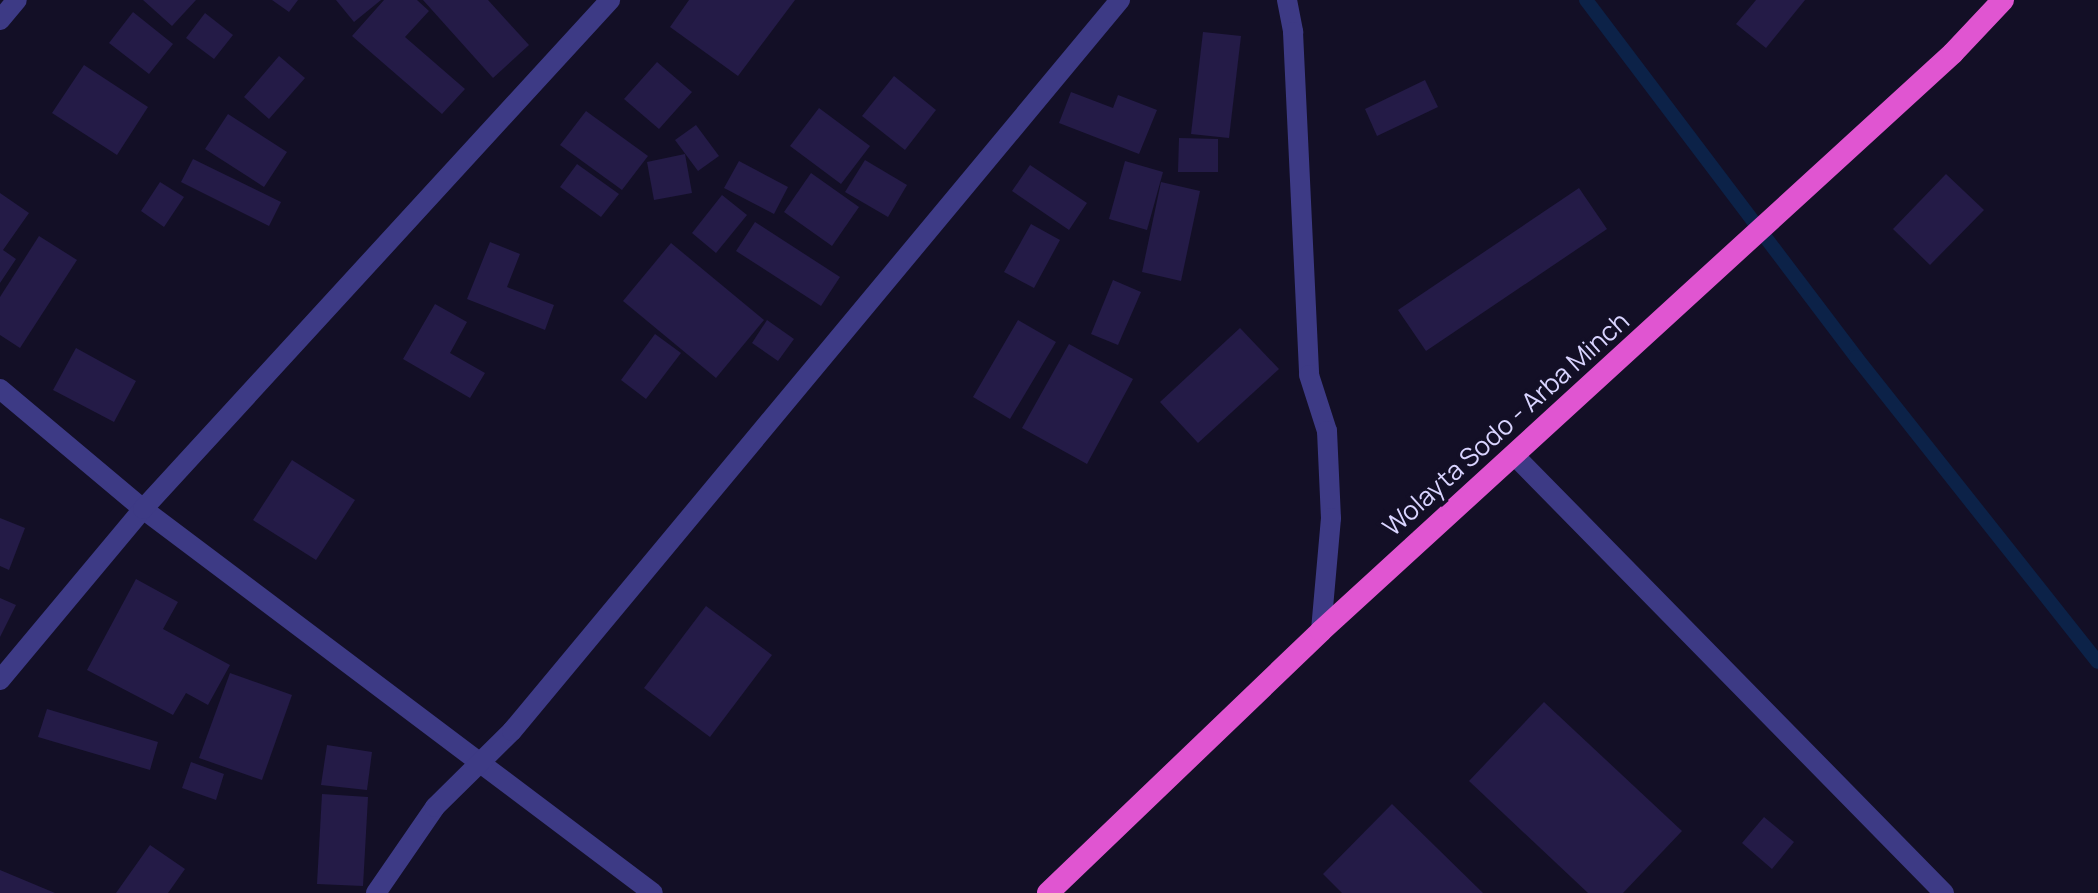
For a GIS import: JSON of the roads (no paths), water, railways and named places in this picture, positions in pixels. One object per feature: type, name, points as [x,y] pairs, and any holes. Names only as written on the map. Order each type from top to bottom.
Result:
[{"type":"highway","name":"Wolayta Sodo - Arba Minch","points":[[1048,893],[1321,631],[1953,53],[2003,0]]},
{"type":"street","points":[[0,20],[17,0]]},
{"type":"street","points":[[0,680],[143,509],[610,0]]},
{"type":"street","points":[[376,893],[435,807],[512,731],[1120,0]]},
{"type":"street","points":[[1287,0],[1293,32],[1309,375],[1327,446],[1331,518],[1321,631]]},
{"type":"street","points":[[0,389],[143,509],[653,893]]},
{"type":"street","points":[[1514,455],[1944,893]]},
{"type":"waterway","points":[[1586,0],[1856,357],[2098,662]]}]
